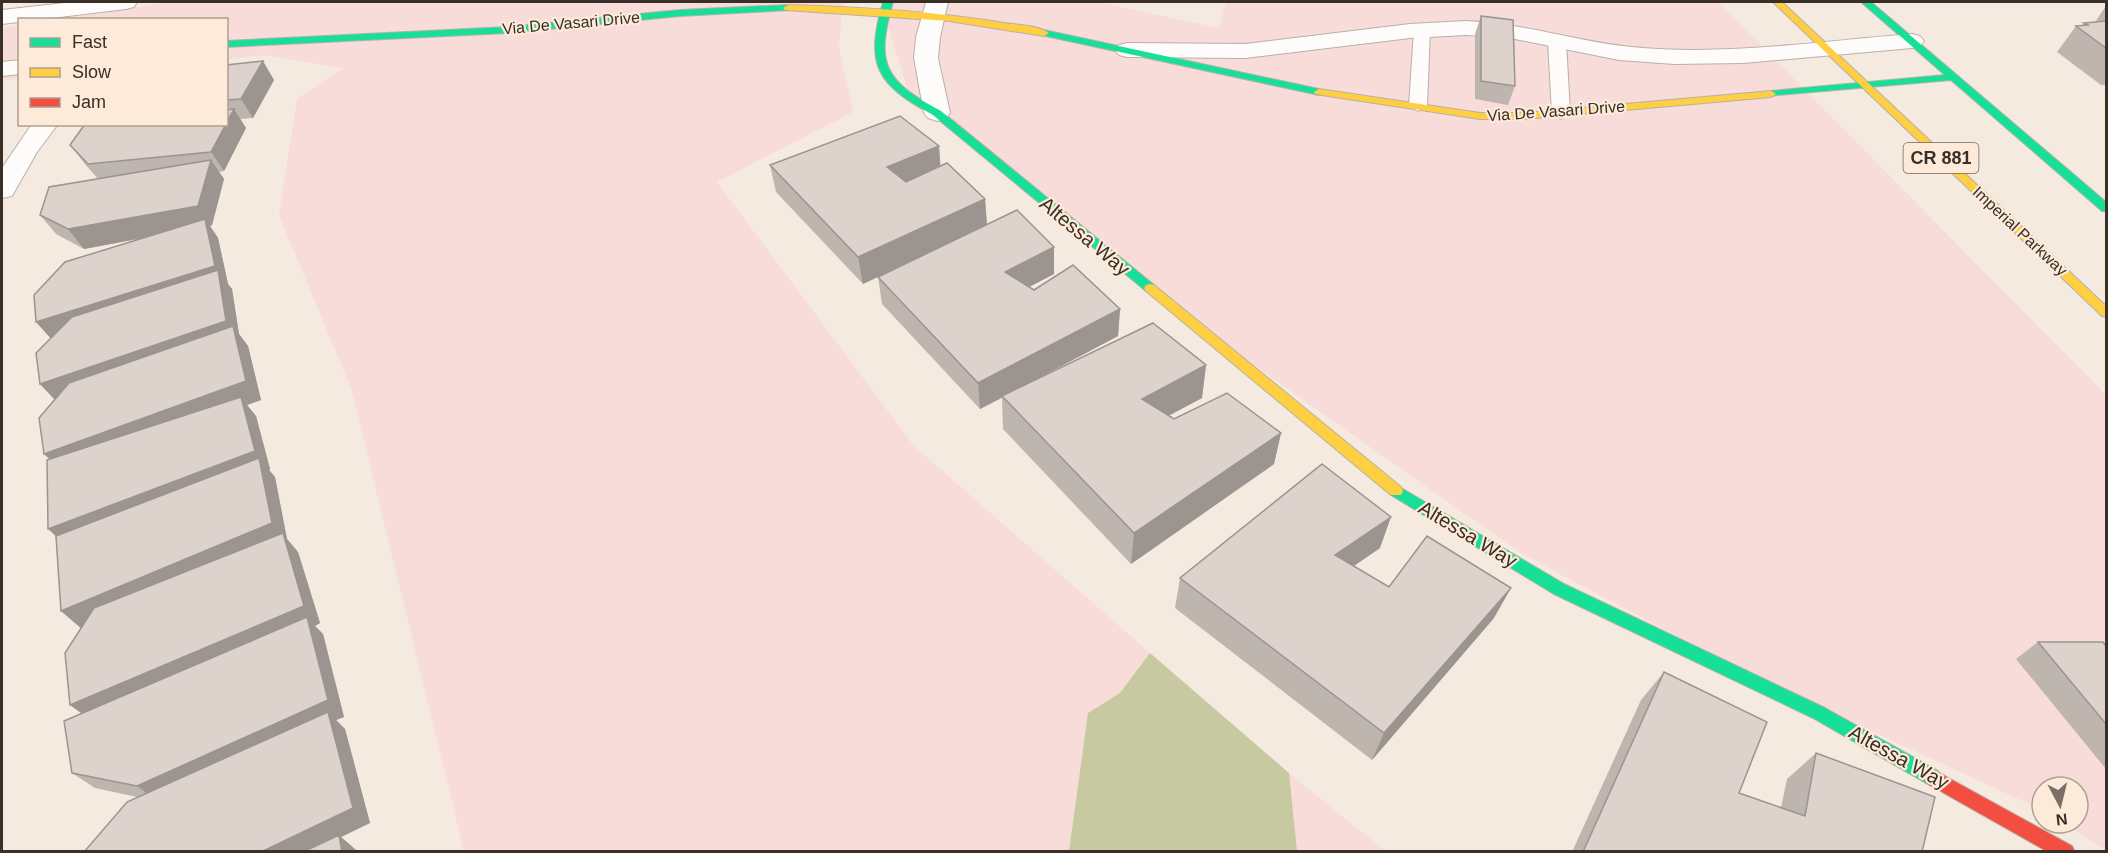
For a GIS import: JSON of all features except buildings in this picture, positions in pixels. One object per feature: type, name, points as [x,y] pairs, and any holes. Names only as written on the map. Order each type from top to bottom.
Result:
[{"type":"street","points":[[2,17],[126,2]]},
{"type":"street","name":"Imperial Parkway","points":[[1777,2],[2106,313]]},
{"type":"street","points":[[1866,2],[2106,208]]},
{"type":"street","name":"Via De Vasari Drive","points":[[228,44],[508,30],[668,14],[782,8],[885,8],[935,10],[1295,88],[1480,116],[1562,113],[1953,77]]},
{"type":"street","name":"Altessa Way","points":[[885,8],[876,57],[884,76],[907,100],[937,113],[1396,490],[1478,542],[1559,589],[1724,670],[1819,713],[2067,852]]},
{"type":"street","points":[[935,10],[926,59],[929,82],[937,96],[937,113]]},
{"type":"street","name":"Via De Vasari Drive","points":[[1127,50],[1196,53],[1246,51],[1422,30],[1469,28],[1500,30],[1638,55],[1680,58],[1912,41]]},
{"type":"street","points":[[2,69],[18,67]]},
{"type":"street","points":[[2,190],[26,150],[44,126]]},
{"type":"lane","points":[[1418,106],[1422,30]]},
{"type":"lane","points":[[1557,41],[1562,113]]},
{"type":"shaded area","points":[[172,2],[843,2],[839,48],[853,112],[717,182],[913,445],[1150,653],[1121,693],[1088,713],[1069,851],[464,851],[351,388],[279,215],[297,99],[343,68],[265,55],[228,59],[228,18],[72,18]]},
{"type":"shaded area","points":[[894,2],[1099,2],[1219,28],[1226,2],[1718,2],[2106,395],[2106,851],[2082,835],[2090,835],[2090,775],[2030,775],[2030,804],[1751,675],[1522,554],[1194,323],[909,94],[886,20]]},
{"type":"shaded area","points":[[18,25],[18,79],[2,80],[2,28]]},
{"type":"shaded area","points":[[1150,653],[1289,773],[1297,851],[1069,851],[1088,713],[1120,693]]},
{"type":"shaded area","points":[[1289,773],[1385,851],[1297,851]]},
{"type":"traffic: fast","points":[[888,2],[879,41],[880,57],[891,82],[918,103],[937,113],[1150,288]]},
{"type":"traffic: fast","points":[[1866,2],[2106,208]]},
{"type":"traffic: fast","points":[[228,44],[508,30],[680,13],[788,8]]},
{"type":"traffic: fast","points":[[1044,33],[1319,92]]},
{"type":"traffic: fast","points":[[1771,94],[1953,77]]},
{"type":"traffic: fast","points":[[1396,491],[1559,589],[1819,713],[1932,777]]},
{"type":"traffic: slow","points":[[1777,2],[2106,313]]},
{"type":"traffic: slow","points":[[788,8],[917,14],[1044,33]]},
{"type":"traffic: slow","points":[[1319,92],[1480,116],[1525,116],[1771,94]]},
{"type":"traffic: slow","points":[[1150,288],[1396,491]]},
{"type":"traffic: jam","points":[[1932,777],[2066,852]]}]
